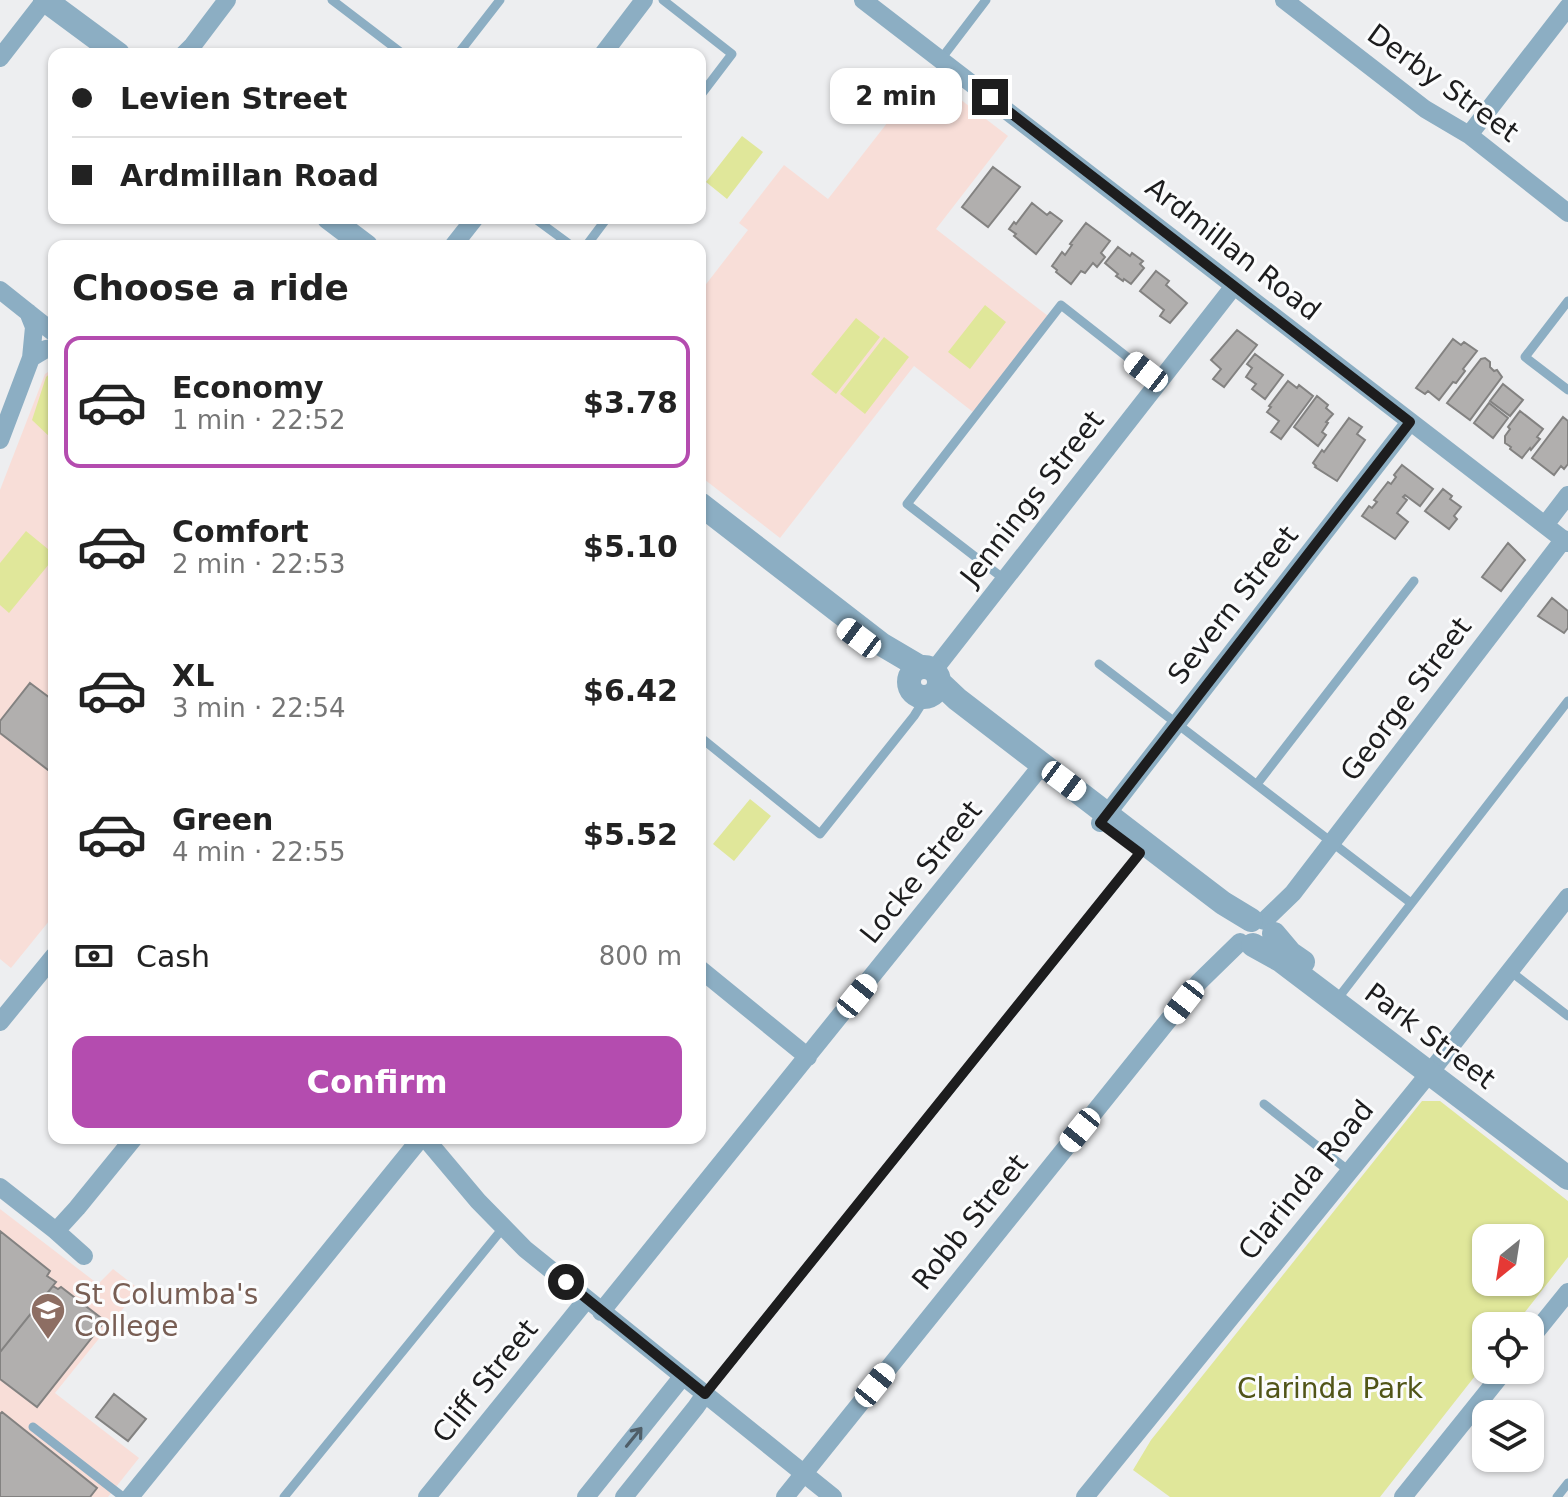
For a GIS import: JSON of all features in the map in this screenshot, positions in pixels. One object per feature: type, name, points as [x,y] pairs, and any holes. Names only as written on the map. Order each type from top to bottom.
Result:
[{"type":"street","points":[[190,48],[227,0]]},
{"type":"street","points":[[608,48],[644,0]]},
{"type":"street","name":"Ardmillan Road","points":[[863,0],[1566,541]]},
{"type":"street","name":"Derby Street","points":[[1284,0],[1425,109],[1469,135],[1568,213]]},
{"type":"street","points":[[38,3],[90,48]]},
{"type":"street","points":[[38,3],[109,48]]},
{"type":"street","points":[[0,58],[38,3]]},
{"type":"street","points":[[1469,135],[1568,7]]},
{"type":"street","points":[[320,224],[340,240]]},
{"type":"street","points":[[337,224],[358,240]]},
{"type":"street","points":[[458,240],[470,224]]},
{"type":"street","name":"Jennings Street","points":[[926,682],[1234,286]]},
{"type":"street","points":[[0,290],[48,328]]},
{"type":"street","points":[[0,440],[31,358],[34,327],[28,312]]},
{"type":"street","points":[[31,358],[48,349]]},
{"type":"street","name":"Severn Street","points":[[1104,818],[1410,422]]},
{"type":"street","points":[[1545,525],[1568,495]]},
{"type":"street","name":"Park Street","points":[[706,509],[926,682]]},
{"type":"street","name":"Park Street","points":[[706,521],[882,655],[957,699],[1038,769],[1143,849],[1210,906],[1290,953],[1339,997],[1568,1178]]},
{"type":"street","name":"George Street","points":[[1253,932],[1293,893],[1566,541]]},
{"type":"street","name":"Locke Street","points":[[601,1312],[1038,769]]},
{"type":"street","name":"Clarinda Road","points":[[1085,1497],[1568,897]]},
{"type":"street","name":"Robb Street","points":[[785,1497],[1199,982],[1253,932]]},
{"type":"street","points":[[0,1022],[48,963]]},
{"type":"street","points":[[706,974],[808,1057]]},
{"type":"street","name":"Park Street","points":[[1432,1069],[1568,1166]]},
{"type":"street","points":[[56,1231],[129,1144]]},
{"type":"street","points":[[130,1497],[418,1144]]},
{"type":"street","points":[[428,1144],[525,1249],[833,1497]]},
{"type":"street","points":[[0,1187],[84,1256]]},
{"type":"street","points":[[1544,1322],[1568,1292]]},
{"type":"street","name":"Cliff Street","points":[[427,1497],[587,1299]]},
{"type":"street","points":[[586,1497],[683,1376]]},
{"type":"street","points":[[1403,1497],[1494,1384]]},
{"type":"street","points":[[624,1497],[705,1394]]},
{"type":"lane","points":[[332,0],[395,48]]},
{"type":"lane","points":[[463,48],[500,0]]},
{"type":"lane","points":[[663,0],[732,54],[706,88]]},
{"type":"lane","points":[[941,59],[986,0]]},
{"type":"lane","points":[[542,224],[564,240]]},
{"type":"lane","points":[[1568,301],[1525,357],[1568,390]]},
{"type":"lane","points":[[1004,579],[907,504],[1061,305],[1159,382]]},
{"type":"lane","points":[[1257,784],[1414,581]]},
{"type":"lane","points":[[1099,664],[1411,903]]},
{"type":"lane","points":[[706,742],[820,834],[914,716],[926,682]]},
{"type":"lane","points":[[1339,997],[1568,701]]},
{"type":"lane","points":[[705,1394],[1143,849]]},
{"type":"lane","points":[[1510,971],[1568,1016]]},
{"type":"lane","points":[[1264,1104],[1349,1171]]},
{"type":"lane","points":[[284,1497],[503,1228]]},
{"type":"lane","points":[[33,1427],[123,1497]]},
{"type":"lane","points":[[1557,1497],[1568,1483]]},
{"type":"shaded area","points":[[926,73],[1008,136],[936,229],[1048,316],[973,412],[914,366],[780,538],[706,481],[706,284],[748,230],[739,223],[784,165],[828,199]]},
{"type":"shaded area","points":[[48,372],[48,922],[11,968],[0,959],[0,490]]},
{"type":"shaded area","name":"St Columba's College","points":[[0,1209],[98,1284],[113,1269],[139,1289],[55,1393],[139,1458],[108,1497],[0,1497]]},
{"type":"green space","points":[[742,136],[763,152],[727,199],[706,182]]},
{"type":"green space","points":[[985,305],[1006,322],[970,369],[948,352]]},
{"type":"green space","points":[[856,318],[880,337],[836,394],[811,374]]},
{"type":"green space","points":[[884,337],[909,357],[865,414],[840,394]]},
{"type":"green space","points":[[48,375],[48,435],[32,420]]},
{"type":"green space","points":[[26,531],[48,549],[48,565],[9,613],[0,605],[0,563]]},
{"type":"green space","points":[[750,799],[771,816],[734,861],[713,844]]},
{"type":"green space","name":"Clarinda Park","points":[[1422,1101],[1440,1101],[1568,1201],[1568,1257],[1544,1288],[1544,1224],[1472,1224],[1472,1296],[1537,1296],[1525,1312],[1472,1312],[1472,1380],[1380,1497],[1170,1497],[1133,1470],[1151,1440]]},
{"type":"building","points":[[993,167],[1020,187],[988,227],[962,207]]},
{"type":"building","points":[[1032,203],[1047,215],[1050,212],[1062,221],[1036,254],[1009,229]]},
{"type":"building","points":[[1086,223],[1110,241],[1101,253],[1105,257],[1097,267],[1093,263],[1085,273],[1081,271],[1071,284],[1052,266],[1062,252],[1065,255]]},
{"type":"building","points":[[1118,247],[1143,261],[1140,264],[1144,268],[1131,284],[1116,276],[1118,274],[1105,263]]},
{"type":"building","points":[[1156,271],[1169,281],[1166,285],[1187,303],[1170,323],[1160,316],[1164,310],[1140,291]]},
{"type":"building","points":[[1237,330],[1257,345],[1224,387],[1213,379],[1221,369],[1211,360]]},
{"type":"building","points":[[1453,339],[1477,351],[1456,383],[1453,382],[1439,400],[1428,391],[1425,394],[1416,388]]},
{"type":"building","points":[[1255,354],[1283,375],[1265,399],[1252,389],[1256,384],[1246,377],[1252,368],[1247,364]]},
{"type":"building","points":[[1485,358],[1502,377],[1470,420],[1447,403],[1481,359]]},
{"type":"building","points":[[1288,381],[1313,396],[1281,439],[1271,432],[1279,421],[1267,412]]},
{"type":"building","points":[[1503,384],[1523,400],[1510,416],[1490,401]]},
{"type":"building","points":[[1317,396],[1333,414],[1326,422],[1322,432],[1326,435],[1318,446],[1294,427]]},
{"type":"building","points":[[1489,403],[1508,418],[1493,438],[1474,423]]},
{"type":"building","points":[[1520,411],[1543,429],[1537,437],[1540,439],[1522,458],[1505,443],[1508,427]]},
{"type":"building","points":[[1563,417],[1568,421],[1568,464],[1564,469],[1561,466],[1554,475],[1532,458]]},
{"type":"building","points":[[1349,418],[1362,427],[1357,434],[1365,440],[1337,481],[1313,463]]},
{"type":"building","points":[[1402,465],[1433,489],[1420,506],[1405,495],[1403,497],[1407,500],[1397,513],[1408,522],[1395,539],[1362,516],[1369,506],[1372,508],[1377,502],[1374,500],[1388,482],[1391,484]]},
{"type":"building","points":[[1443,489],[1461,507],[1449,529],[1425,511]]},
{"type":"building","points":[[1508,543],[1525,560],[1501,591],[1482,577]]},
{"type":"building","points":[[1552,598],[1568,611],[1568,628],[1564,633],[1538,616]]},
{"type":"building","points":[[30,683],[48,696],[48,770],[0,733],[0,721]]},
{"type":"building","points":[[0,1231],[50,1271],[47,1276],[56,1282],[0,1352]]},
{"type":"building","points":[[53,1286],[61,1287],[105,1321],[37,1407],[0,1379],[0,1352]]},
{"type":"building","points":[[114,1394],[146,1419],[128,1441],[96,1417]]},
{"type":"building","points":[[2,1412],[97,1488],[90,1497],[0,1497]]},
{"type":"place","name":"St Columba's College","points":[[48,1341]]},
{"type":"route","points":[[566,1282],[705,1394],[1140,853],[1100,823],[1410,422],[990,97]]}]
